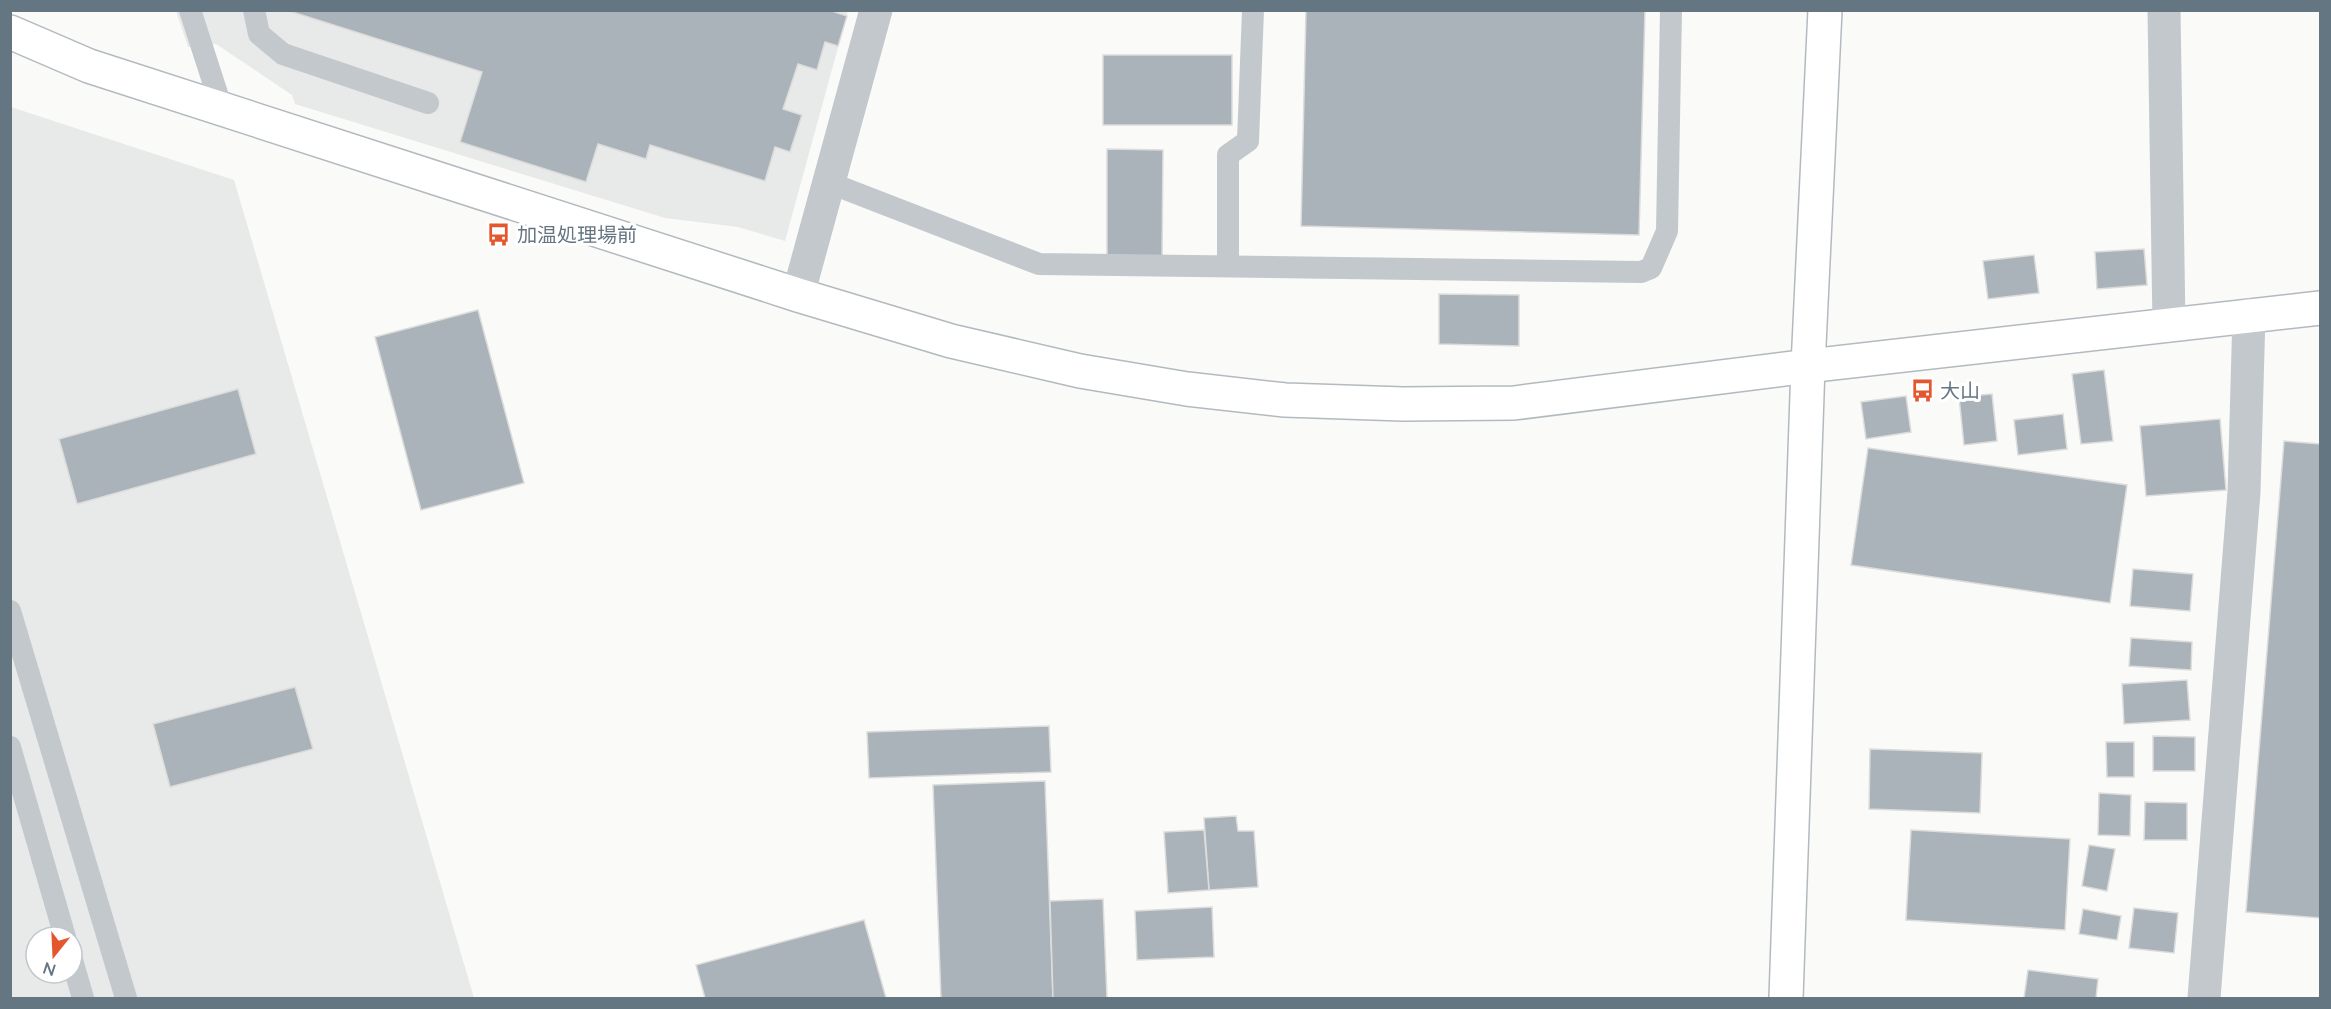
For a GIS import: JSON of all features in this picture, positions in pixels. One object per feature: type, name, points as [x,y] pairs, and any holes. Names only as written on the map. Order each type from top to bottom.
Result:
[{"type":"street","points":[[798,295],[876,10]]},
{"type":"street","points":[[1786,999],[1808,366],[1825,10]]},
{"type":"street","points":[[2164,10],[2169,325]]},
{"type":"street","points":[[10,32],[89,66],[798,295],[930,335],[1080,371],[1177,387],[1285,400],[1403,404],[1514,403],[1808,366],[2320,308]]},
{"type":"street","points":[[2204,999],[2244,492],[2249,315]]},
{"type":"lane","points":[[190,10],[222,109]]},
{"type":"lane","points":[[254,10],[259,34],[283,54],[428,102]]},
{"type":"lane","points":[[1228,266],[1228,155],[1248,141],[1253,10]]},
{"type":"lane","points":[[830,183],[1039,264],[1641,272],[1651,268],[1667,231],[1671,10]]},
{"type":"lane","points":[[10,611],[126,999]]},
{"type":"lane","points":[[10,747],[62,925]]},
{"type":"shaded area","points":[[176,11],[848,11],[785,241],[738,227],[665,218],[295,104],[292,95],[216,44],[188,47]]},
{"type":"shaded area","points":[[11,107],[234,180],[474,998],[11,998]]},
{"type":"building","points":[[286,10],[829,10],[847,16],[838,46],[825,42],[817,70],[798,64],[783,109],[802,115],[790,152],[775,147],[765,181],[650,145],[646,159],[598,144],[586,182],[460,142],[482,72]]},
{"type":"building","points":[[1306,10],[1645,10],[1639,235],[1301,226]]},
{"type":"building","points":[[1103,55],[1232,55],[1232,125],[1103,125]]},
{"type":"building","points":[[1107,149],[1163,150],[1162,262],[1107,261]]},
{"type":"building","points":[[2144,249],[2147,285],[2097,289],[2095,252]]},
{"type":"building","points":[[2034,255],[2039,293],[1988,299],[1983,261]]},
{"type":"building","points":[[1439,294],[1519,295],[1519,346],[1439,344]]},
{"type":"building","points":[[478,310],[524,483],[421,510],[375,337]]},
{"type":"building","points":[[2104,370],[2113,441],[2081,444],[2072,374]]},
{"type":"building","points":[[238,389],[256,454],[77,504],[59,439]]},
{"type":"building","points":[[1992,394],[1997,441],[1964,445],[1959,397]]},
{"type":"building","points":[[1906,396],[1911,432],[1866,439],[1861,402]]},
{"type":"building","points":[[2063,414],[2067,449],[2018,455],[2014,420]]},
{"type":"building","points":[[2220,419],[2226,490],[2146,496],[2140,426]]},
{"type":"building","points":[[2284,441],[2320,444],[2320,918],[2246,912]]},
{"type":"building","points":[[1868,448],[2127,485],[2110,603],[1851,565]]},
{"type":"building","points":[[2133,569],[2193,574],[2190,611],[2130,606]]},
{"type":"building","points":[[2131,638],[2192,642],[2191,670],[2129,666]]},
{"type":"building","points":[[2187,680],[2190,720],[2124,724],[2122,684]]},
{"type":"building","points":[[295,687],[313,749],[170,787],[153,724]]},
{"type":"building","points":[[1049,726],[1051,772],[869,778],[867,732]]},
{"type":"building","points":[[2153,736],[2195,737],[2195,771],[2153,771]]},
{"type":"building","points":[[2106,742],[2134,742],[2134,777],[2107,777]]},
{"type":"building","points":[[1870,749],[1982,753],[1980,813],[1869,809]]},
{"type":"building","points":[[1045,781],[1053,998],[941,998],[933,785]]},
{"type":"building","points":[[2099,793],[2131,795],[2130,836],[2098,835]]},
{"type":"building","points":[[2145,802],[2187,803],[2187,840],[2144,840]]},
{"type":"building","points":[[1236,816],[1238,831],[1254,831],[1258,887],[1209,890],[1204,818]]},
{"type":"building","points":[[1204,830],[1209,890],[1168,893],[1164,832]]},
{"type":"building","points":[[1911,830],[2070,839],[2065,930],[1906,920]]},
{"type":"building","points":[[2089,845],[2115,849],[2107,891],[2082,886]]},
{"type":"building","points":[[1103,899],[1107,998],[1053,998],[1050,901]]},
{"type":"building","points":[[1212,907],[1214,957],[1137,960],[1135,911]]},
{"type":"building","points":[[2134,908],[2178,913],[2174,953],[2129,948]]},
{"type":"building","points":[[2083,909],[2121,916],[2117,940],[2079,934]]},
{"type":"building","points":[[864,920],[886,998],[705,998],[696,965]]},
{"type":"building","points":[[2028,970],[2098,979],[2096,998],[2024,998]]},
{"type":"place","name":"加温処理場前","points":[[499,235]]},
{"type":"place","name":"大山","points":[[1922,391]]}]
